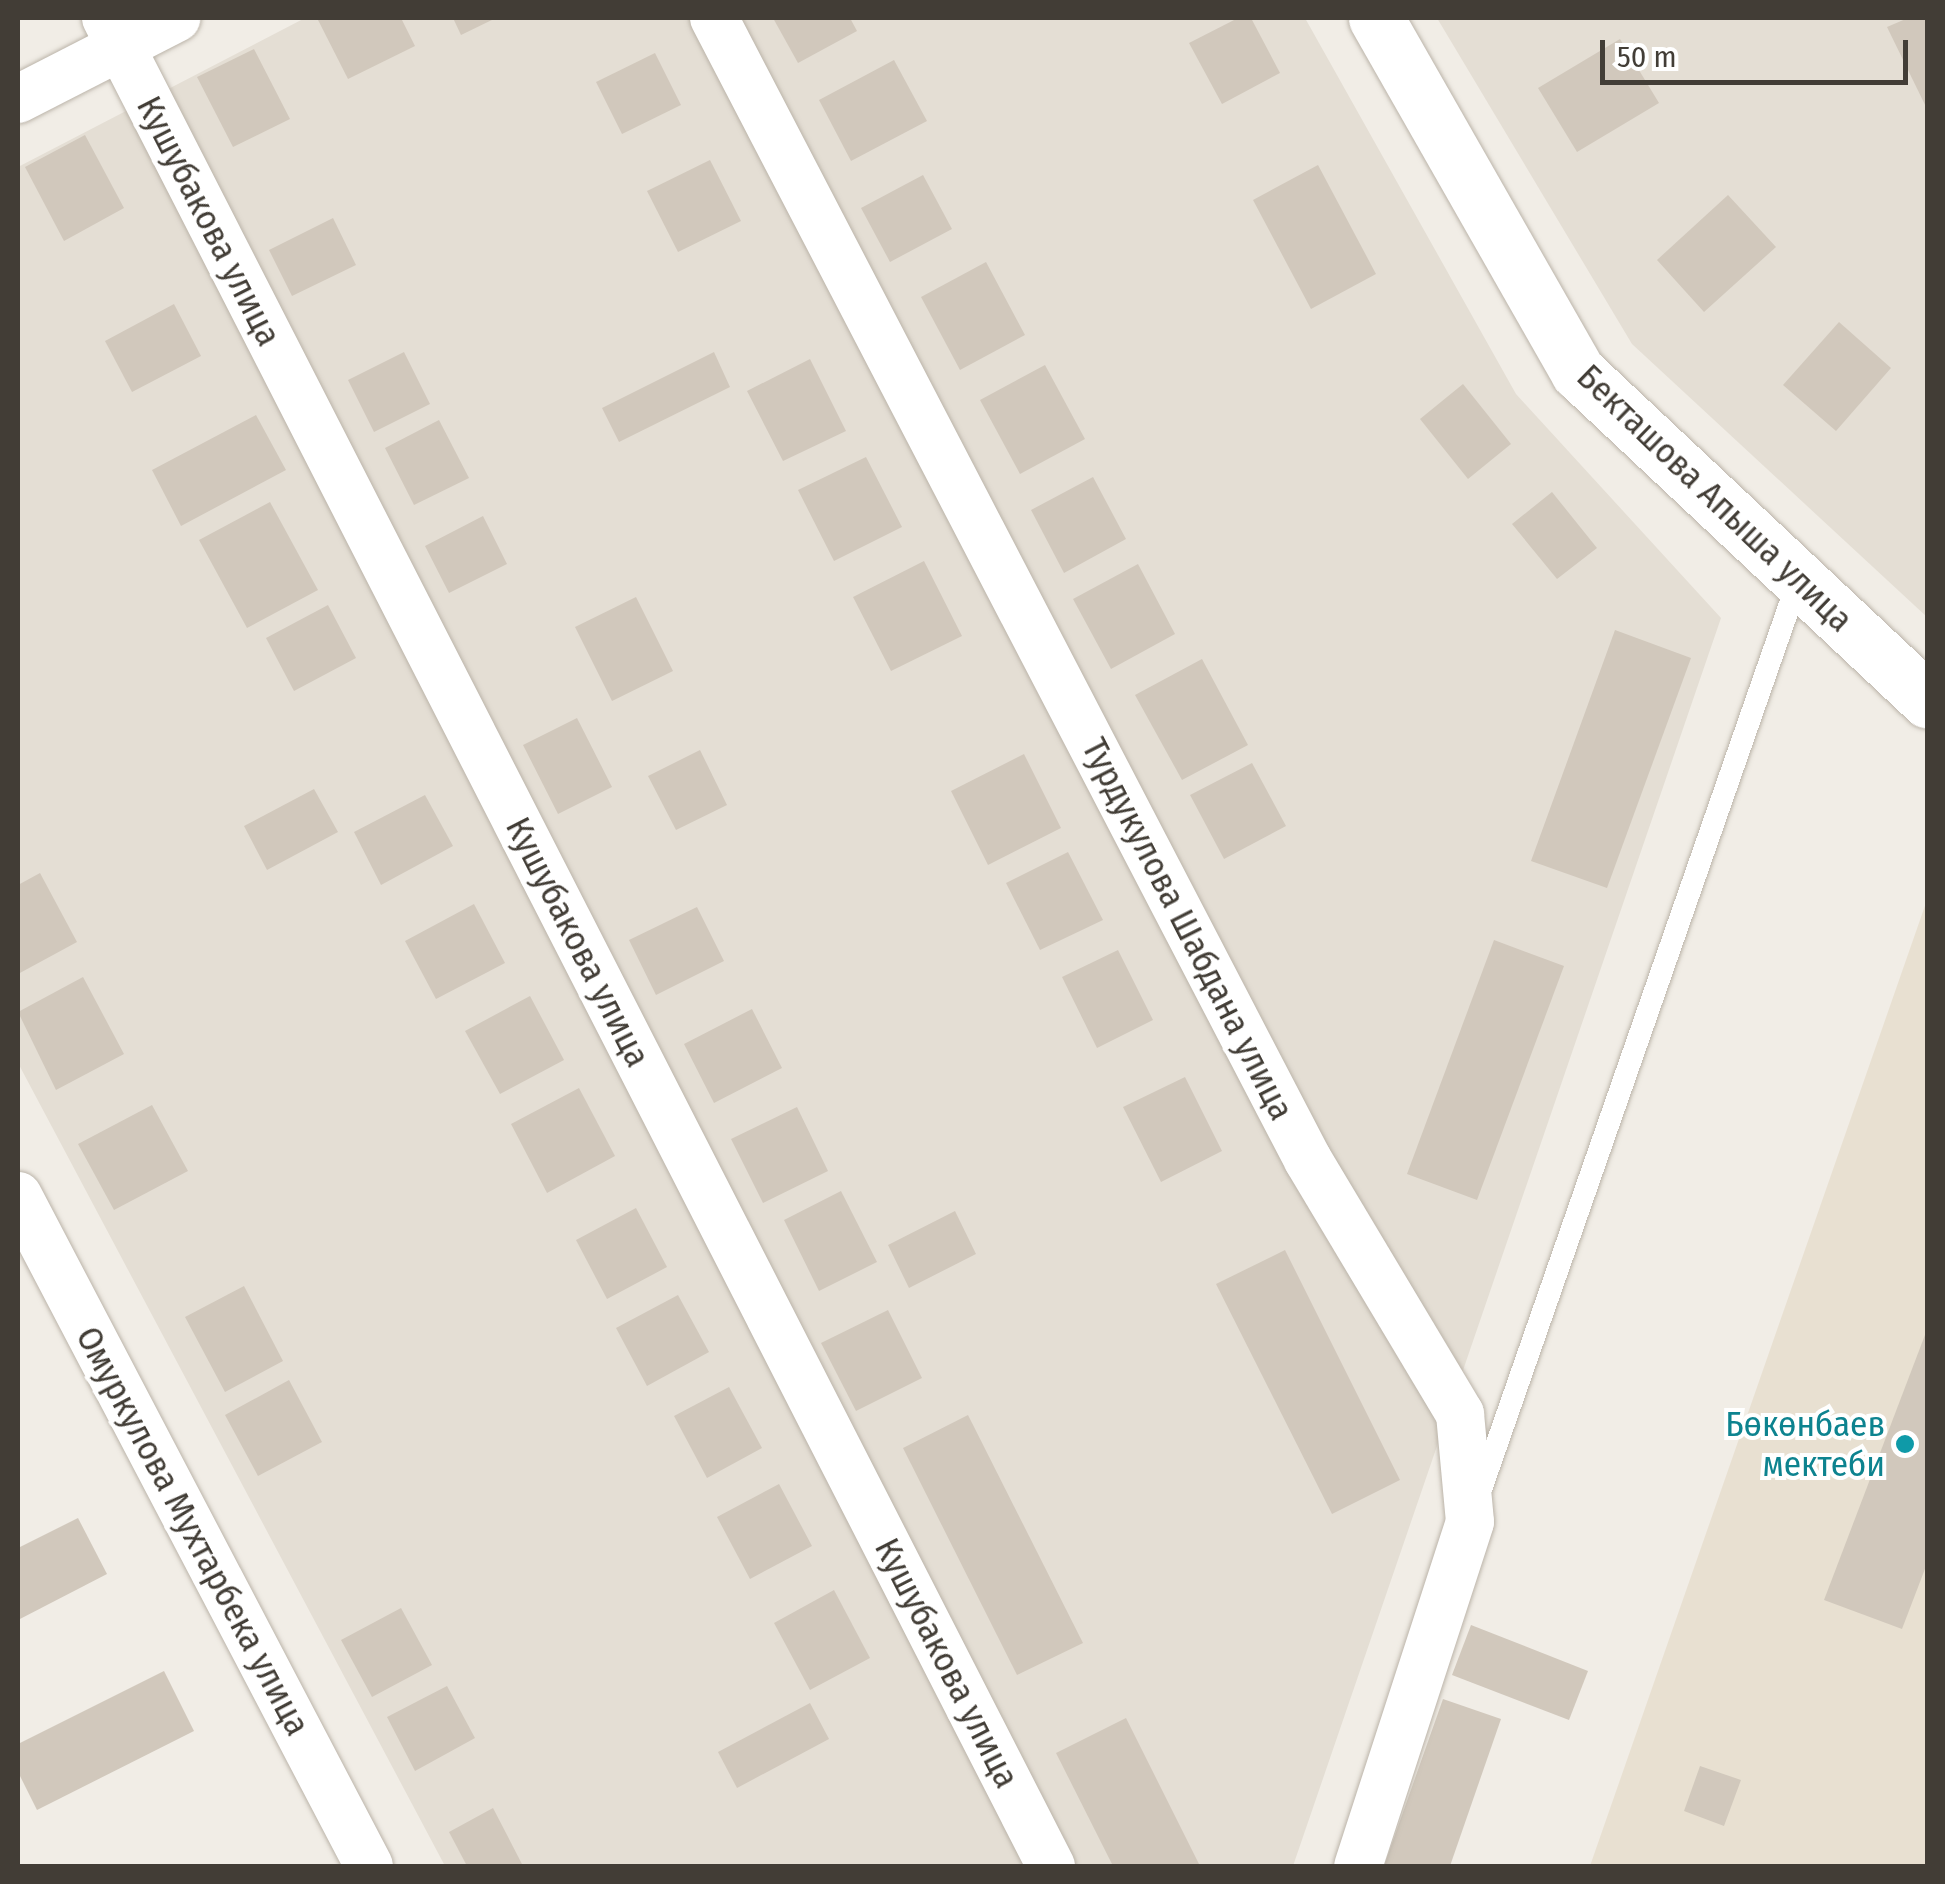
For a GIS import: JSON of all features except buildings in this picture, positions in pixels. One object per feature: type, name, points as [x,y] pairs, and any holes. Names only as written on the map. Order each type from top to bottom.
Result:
[{"type":"street","points":[[18,99],[113,32],[176,18]]},
{"type":"street","name":"Турдукулова Шабдана улица","points":[[714,18],[1308,1160],[1460,1414],[1470,1522],[1358,1866]]},
{"type":"street","name":"Бекташова Апыша улица","points":[[1376,18],[1578,372],[1928,701]]},
{"type":"street","name":"Кушубакова улица","points":[[113,32],[1052,1866]]},
{"type":"street","name":"Омуркулова Мухтарбека улица","points":[[18,1196],[368,1866]]},
{"type":"lane","points":[[1470,1522],[1799,580]]},
{"type":"shaded area","points":[[305,18],[1305,18],[1516,394],[1721,618],[1293,1866],[445,1866],[18,1063],[18,167]]},
{"type":"shaded area","points":[[1437,18],[1927,18],[1927,617],[1632,344]]},
{"type":"shaded area","points":[[1927,900],[1927,1866],[1590,1866]]},
{"type":"place","name":"Бөкөнбаев мектеби","points":[[1905,1444]]}]
